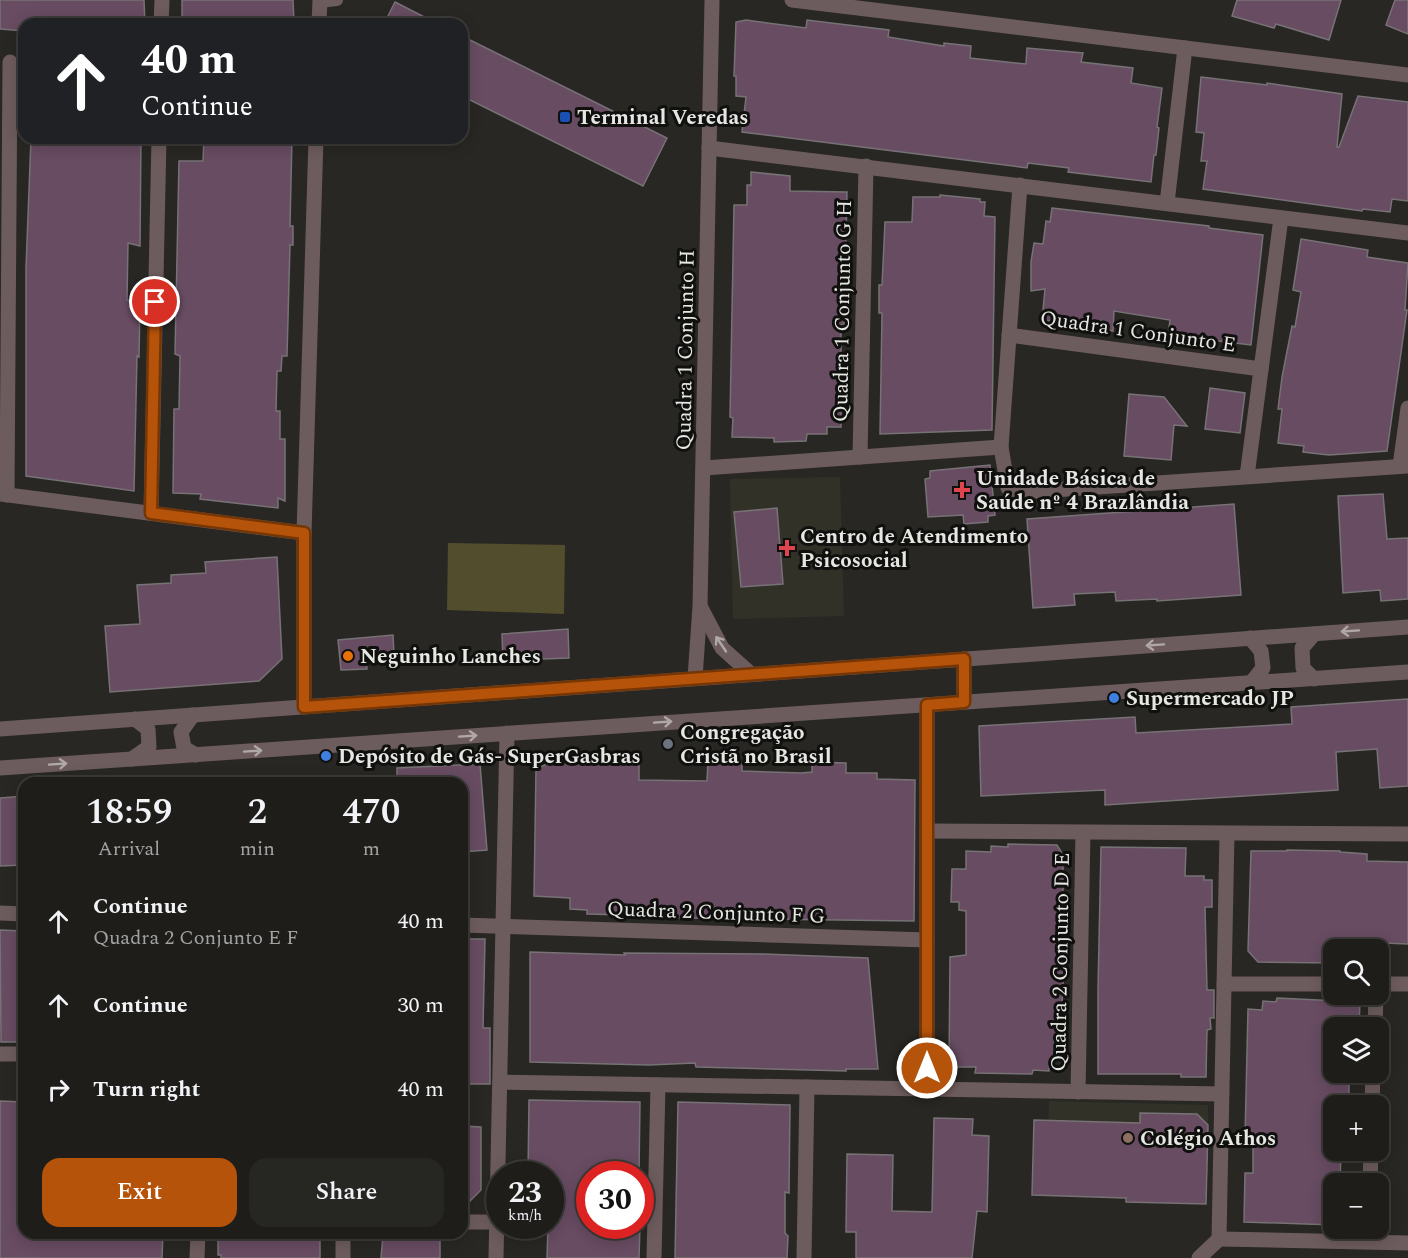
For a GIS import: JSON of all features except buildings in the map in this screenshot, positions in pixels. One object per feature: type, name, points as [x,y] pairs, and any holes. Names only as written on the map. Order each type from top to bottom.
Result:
[{"type":"street","points":[[162,0],[162,18]]},
{"type":"street","name":"Quadra 1 Conjunto H","points":[[712,0],[704,468],[1000,447]]},
{"type":"street","points":[[792,0],[1408,75]]},
{"type":"street","points":[[319,18],[320,1]]},
{"type":"street","points":[[1167,203],[1185,48]]},
{"type":"street","points":[[11,62],[4,494],[304,533]]},
{"type":"street","points":[[151,513],[159,144]]},
{"type":"street","points":[[304,707],[304,533],[316,144]]},
{"type":"street","points":[[709,148],[1408,233]]},
{"type":"street","name":"Quadra 1 Conjunto G H","points":[[860,457],[867,166]]},
{"type":"street","points":[[1020,185],[1000,447],[1008,488],[1023,492],[1404,466],[1408,408]]},
{"type":"street","points":[[1247,476],[1281,218]]},
{"type":"street","name":"Quadra 1 Conjunto E","points":[[1009,335],[1261,369]]},
{"type":"street","points":[[695,678],[700,606],[704,468]]},
{"type":"street","points":[[700,606],[722,648],[751,674]]},
{"type":"street","points":[[0,729],[1408,627]]},
{"type":"street","points":[[1314,634],[1302,648],[1303,668],[1314,679]]},
{"type":"street","points":[[1250,638],[1261,651],[1263,668],[1251,683]]},
{"type":"street","points":[[964,659],[964,702]]},
{"type":"street","points":[[0,768],[1408,672]]},
{"type":"street","points":[[927,705],[927,1089]]},
{"type":"street","points":[[193,715],[181,732],[184,748],[196,755]]},
{"type":"street","points":[[132,759],[149,747],[148,729],[135,719]]},
{"type":"street","points":[[498,1161],[507,733]]},
{"type":"street","points":[[927,831],[1408,834]]},
{"type":"street","name":"Quadra 2 Conjunto D E","points":[[1078,1092],[1083,833]]},
{"type":"street","points":[[1219,1239],[1227,834]]},
{"type":"street","points":[[0,913],[18,914]]},
{"type":"street","name":"Quadra 2 Conjunto F G","points":[[468,925],[927,940]]},
{"type":"street","points":[[1224,984],[1323,984]]},
{"type":"street","points":[[1389,984],[1408,984]]},
{"type":"street","points":[[0,1054],[18,1054]]},
{"type":"street","points":[[500,1082],[1222,1094]]},
{"type":"street","points":[[654,1258],[658,1085]]},
{"type":"street","points":[[804,1258],[807,1087]]},
{"type":"street","points":[[468,1222],[486,1222]]},
{"type":"street","points":[[1199,1258],[1219,1239],[1323,1237]]},
{"type":"street","points":[[197,1258],[198,1239]]},
{"type":"street","points":[[343,1239],[343,1258]]},
{"type":"street","points":[[496,1258],[497,1239]]},
{"type":"street","points":[[1383,1239],[1408,1244]]},
{"type":"lane","points":[[320,1],[337,0]]},
{"type":"shaded area","name":"Centro de Atendimento Psicosocial","points":[[840,477],[844,616],[733,619],[730,479]]},
{"type":"shaded area","points":[[448,543],[565,545],[564,614],[447,610]]},
{"type":"shaded area","name":"Colégio Athos","points":[[1049,1101],[1208,1105],[1208,1174],[1047,1172]]},
{"type":"place","name":"Terminal Veredas","points":[[565,117]]},
{"type":"place","name":"Unidade Básica de Saúde nº 4 Brazlândia","points":[[962,490]]},
{"type":"place","name":"Centro de Atendimento Psicosocial","points":[[787,548]]},
{"type":"place","name":"Neguinho Lanches","points":[[348,656]]},
{"type":"place","name":"Supermercado JP","points":[[1114,698]]},
{"type":"place","name":"Congregação Cristã no Brasil","points":[[668,744]]},
{"type":"place","name":"Depósito de Gás- SuperGasbras","points":[[326,756]]},
{"type":"place","name":"Colégio Athos","points":[[1128,1138]]},
{"type":"route","points":[[155,302],[151,513],[304,533],[304,707],[964,659],[964,702],[927,705],[927,1068]]}]
